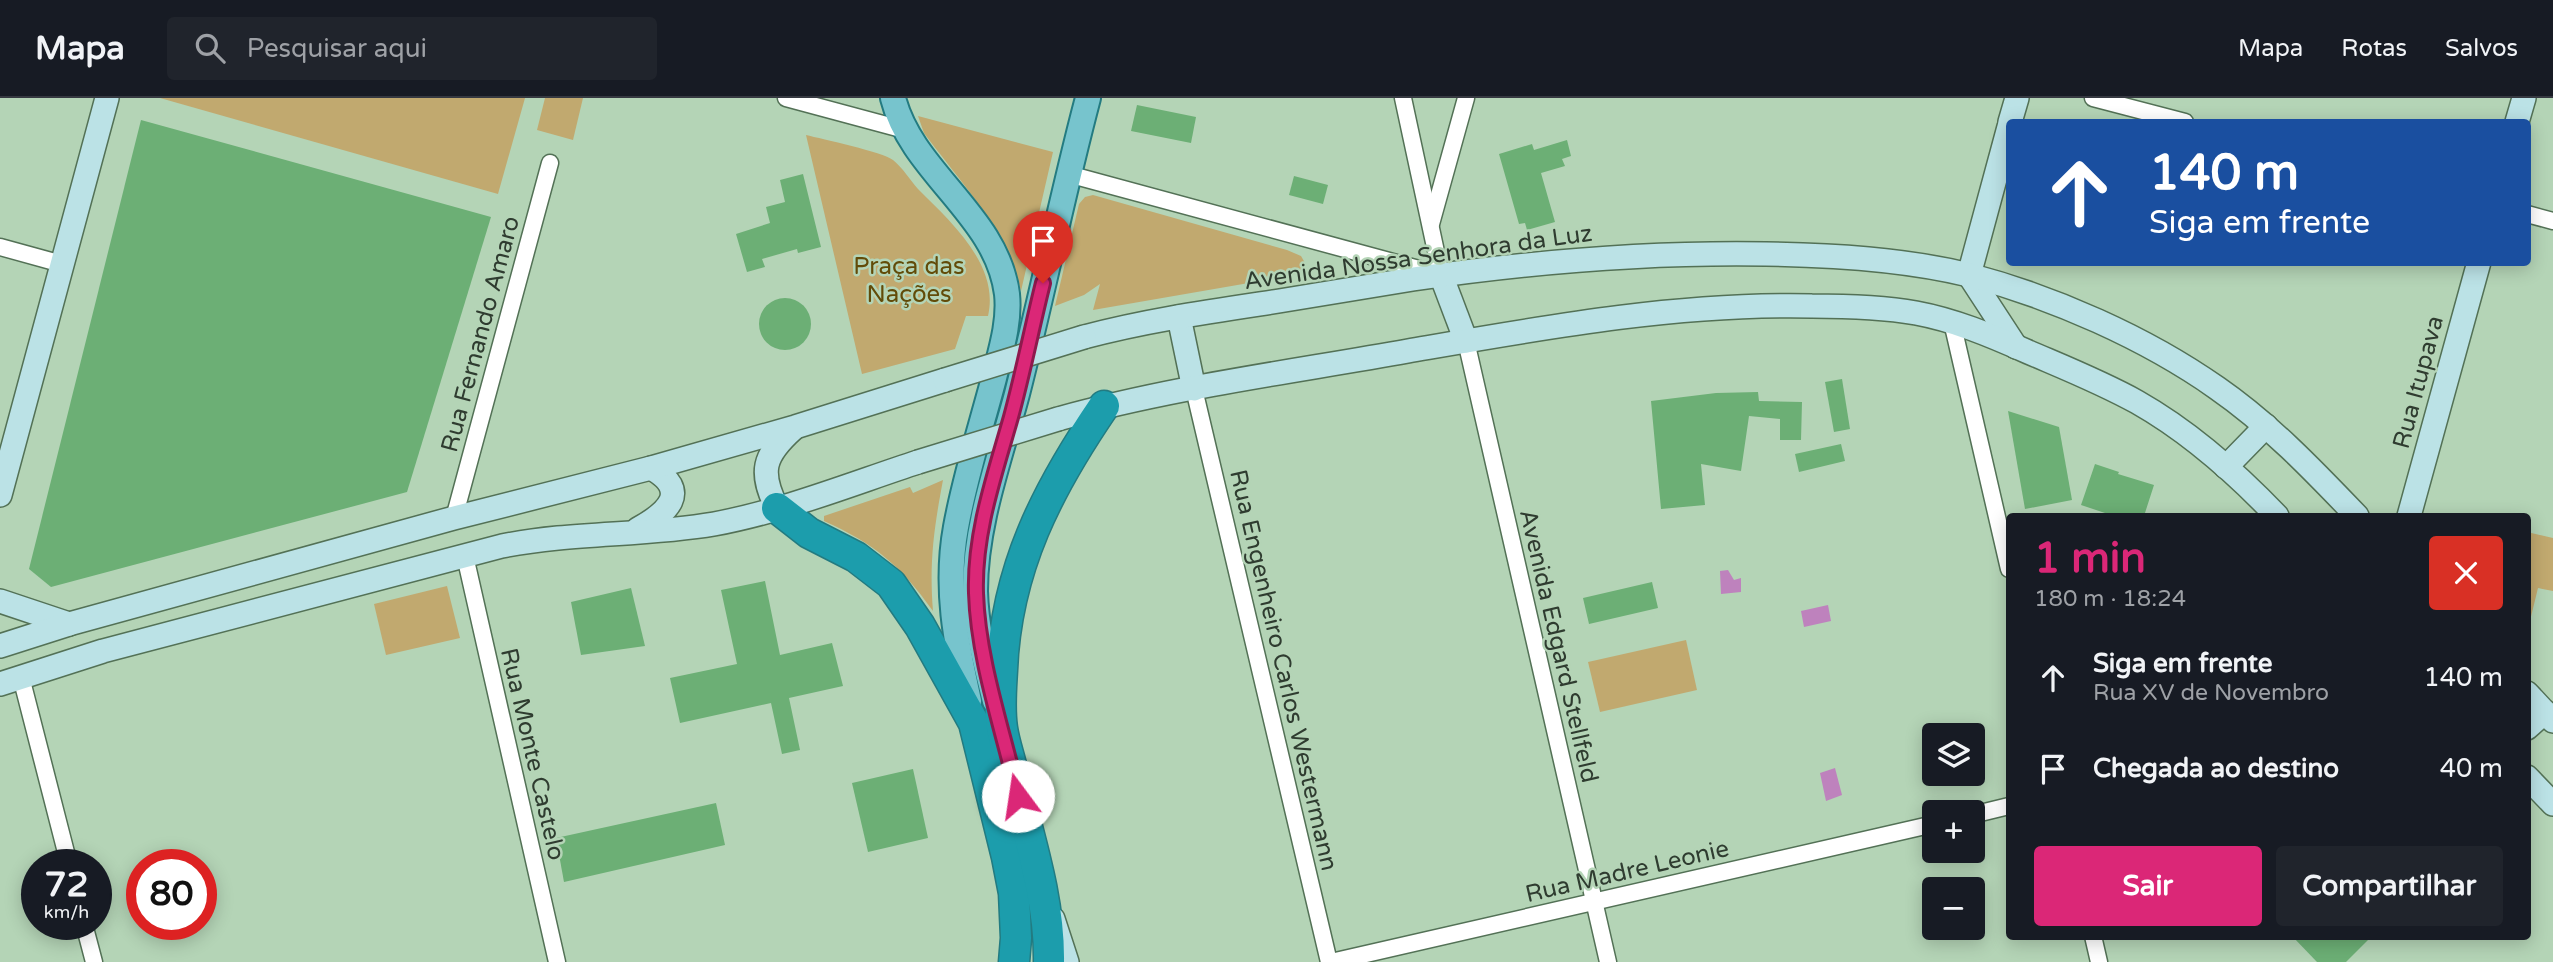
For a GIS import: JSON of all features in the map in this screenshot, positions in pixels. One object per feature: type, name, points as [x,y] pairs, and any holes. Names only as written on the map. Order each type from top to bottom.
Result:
[{"type":"highway","points":[[1014,962],[1016,919],[988,725],[1009,608],[1018,569],[1034,525],[1054,485],[1104,406]]},
{"type":"highway","points":[[777,508],[809,533],[856,557],[891,584],[988,725],[1042,895],[1049,962]]},
{"type":"main road","points":[[0,495],[107,98]]},
{"type":"main road","points":[[893,98],[905,130],[984,236],[1002,270],[1007,294],[1004,336],[956,528],[951,581],[956,639],[988,725]]},
{"type":"main road","points":[[988,725],[975,592],[977,557],[985,514],[1018,391],[1088,98]]},
{"type":"main road","points":[[2012,119],[2017,98]]},
{"type":"main road","points":[[2518,119],[2524,98]]},
{"type":"main road","points":[[2006,140],[1969,275],[2016,346]]},
{"type":"main road","name":"Avenida Nossa Senhora da Luz","points":[[0,646],[69,624],[795,427],[1084,337],[1179,317],[1441,275],[1624,256],[1727,253],[1831,256],[1969,275],[2048,301],[2131,338],[2215,386],[2266,426],[2354,513]]},
{"type":"main road","name":"Rua Itupava","points":[[2410,513],[2478,266]]},
{"type":"main road","points":[[1441,275],[1466,341]]},
{"type":"main road","points":[[11,680],[128,644],[529,541],[714,524],[777,508],[1104,406],[1466,341],[1667,312],[1743,306],[1882,309],[1952,322],[2016,346],[2075,371],[2139,403],[2193,440],[2274,513]]},
{"type":"main road","points":[[1179,317],[1194,389]]},
{"type":"main road","points":[[2226,467],[2266,426]]},
{"type":"main road","points":[[777,508],[767,489],[765,471],[778,442],[795,427]]},
{"type":"main road","points":[[632,532],[659,517],[668,508],[673,496],[672,484],[664,475],[651,468]]},
{"type":"main road","points":[[0,601],[69,624]]},
{"type":"main road","points":[[2531,697],[2549,716],[2531,726]]},
{"type":"main road","points":[[2531,781],[2553,804]]},
{"type":"main road","points":[[1042,895],[1059,934],[1067,962]]},
{"type":"street","points":[[786,98],[905,130]]},
{"type":"street","points":[[1068,174],[1441,275],[1403,98]]},
{"type":"street","points":[[1431,226],[1466,98]]},
{"type":"street","points":[[2093,98],[2174,119]]},
{"type":"street","name":"Rua Fernando Amaro","points":[[454,518],[550,163]]},
{"type":"street","points":[[2531,215],[2553,220]]},
{"type":"street","points":[[0,247],[62,264]]},
{"type":"street","points":[[1952,322],[2006,556]]},
{"type":"street","name":"Avenida Edgard Stellfeld","points":[[1466,341],[1608,962]]},
{"type":"street","name":"Rua Engenheiro Carlos Westermann","points":[[1194,389],[1330,962]]},
{"type":"street","name":"Rua Monte Castelo","points":[[465,556],[557,962]]},
{"type":"street","points":[[11,680],[64,849]]},
{"type":"street","points":[[1985,812],[2006,807]]},
{"type":"street","name":"Rua Madre Leonie","points":[[1330,962],[1922,827]]},
{"type":"street","points":[[89,940],[94,962]]},
{"type":"street","points":[[2095,940],[2099,962]]},
{"type":"green space","points":[[160,98],[525,98],[498,194]]},
{"type":"green space","points":[[545,98],[583,98],[573,140],[537,130]]},
{"type":"green space","name":"Praça das Nações","points":[[918,116],[1053,152],[1021,291],[1005,247],[981,208],[924,133]]},
{"type":"green space","name":"Praça das Nações","points":[[806,135],[893,160],[970,245],[987,279],[990,297],[988,316],[966,316],[955,349],[862,374]]},
{"type":"green space","points":[[1093,195],[1287,250],[1301,256],[1305,263],[1303,270],[1290,276],[1093,310],[1100,284],[1084,295],[1055,306],[1079,204],[1085,197]]},
{"type":"green space","points":[[943,480],[933,545],[933,611],[885,557],[858,538],[824,521],[824,516],[910,487],[913,493]]},
{"type":"green space","points":[[2531,533],[2553,538],[2553,591],[2538,588],[2531,617]]},
{"type":"green space","points":[[447,586],[460,638],[386,655],[374,604]]},
{"type":"green space","points":[[1686,640],[1697,690],[1600,712],[1588,662]]},
{"type":"shaded area","points":[[1728,570],[1734,580],[1741,578],[1741,592],[1721,594],[1720,571]]},
{"type":"shaded area","points":[[1828,605],[1831,621],[1804,627],[1801,611]]},
{"type":"shaded area","points":[[1835,768],[1842,795],[1826,801],[1820,773]]},
{"type":"building","points":[[1137,105],[1196,117],[1191,143],[1131,131]]},
{"type":"building","points":[[141,120],[491,217],[407,492],[51,587],[29,569]]},
{"type":"building","points":[[1567,140],[1571,156],[1562,159],[1565,166],[1541,173],[1555,222],[1527,230],[1525,223],[1519,224],[1499,154],[1532,144],[1534,150]]},
{"type":"building","points":[[803,174],[821,247],[798,253],[797,249],[762,259],[765,267],[747,272],[736,234],[770,223],[766,207],[785,202],[780,180]]},
{"type":"building","points":[[1294,176],[1328,185],[1323,204],[1289,195]]},
{"type":"building","points":[[785,298],[804,305],[811,324],[804,343],[785,350],[766,343],[759,324],[766,305]]},
{"type":"building","points":[[1842,379],[1850,429],[1834,432],[1825,382]]},
{"type":"building","points":[[1758,392],[1759,401],[1802,402],[1801,440],[1780,440],[1780,419],[1749,416],[1741,471],[1701,464],[1705,505],[1661,509],[1651,401],[1716,393]]},
{"type":"building","points":[[2008,411],[2059,427],[2072,500],[2025,509]]},
{"type":"building","points":[[1841,444],[1845,461],[1799,472],[1795,454]]},
{"type":"building","points":[[2095,464],[2154,485],[2145,513],[2105,513],[2081,505]]},
{"type":"building","points":[[765,581],[780,655],[832,643],[843,686],[789,698],[800,750],[782,754],[771,703],[680,723],[670,678],[737,664],[721,590]]},
{"type":"building","points":[[1652,582],[1658,608],[1589,624],[1583,598]]},
{"type":"building","points":[[631,588],[645,646],[581,655],[571,602]]},
{"type":"building","points":[[913,769],[928,838],[868,852],[852,783]]},
{"type":"building","points":[[716,803],[725,845],[564,882],[556,838]]},
{"type":"building","points":[[2296,940],[2368,940],[2346,962],[2317,962]]},
{"type":"route","points":[[1018,796],[983,655],[975,592],[982,525],[1018,391],[1043,283]]}]
